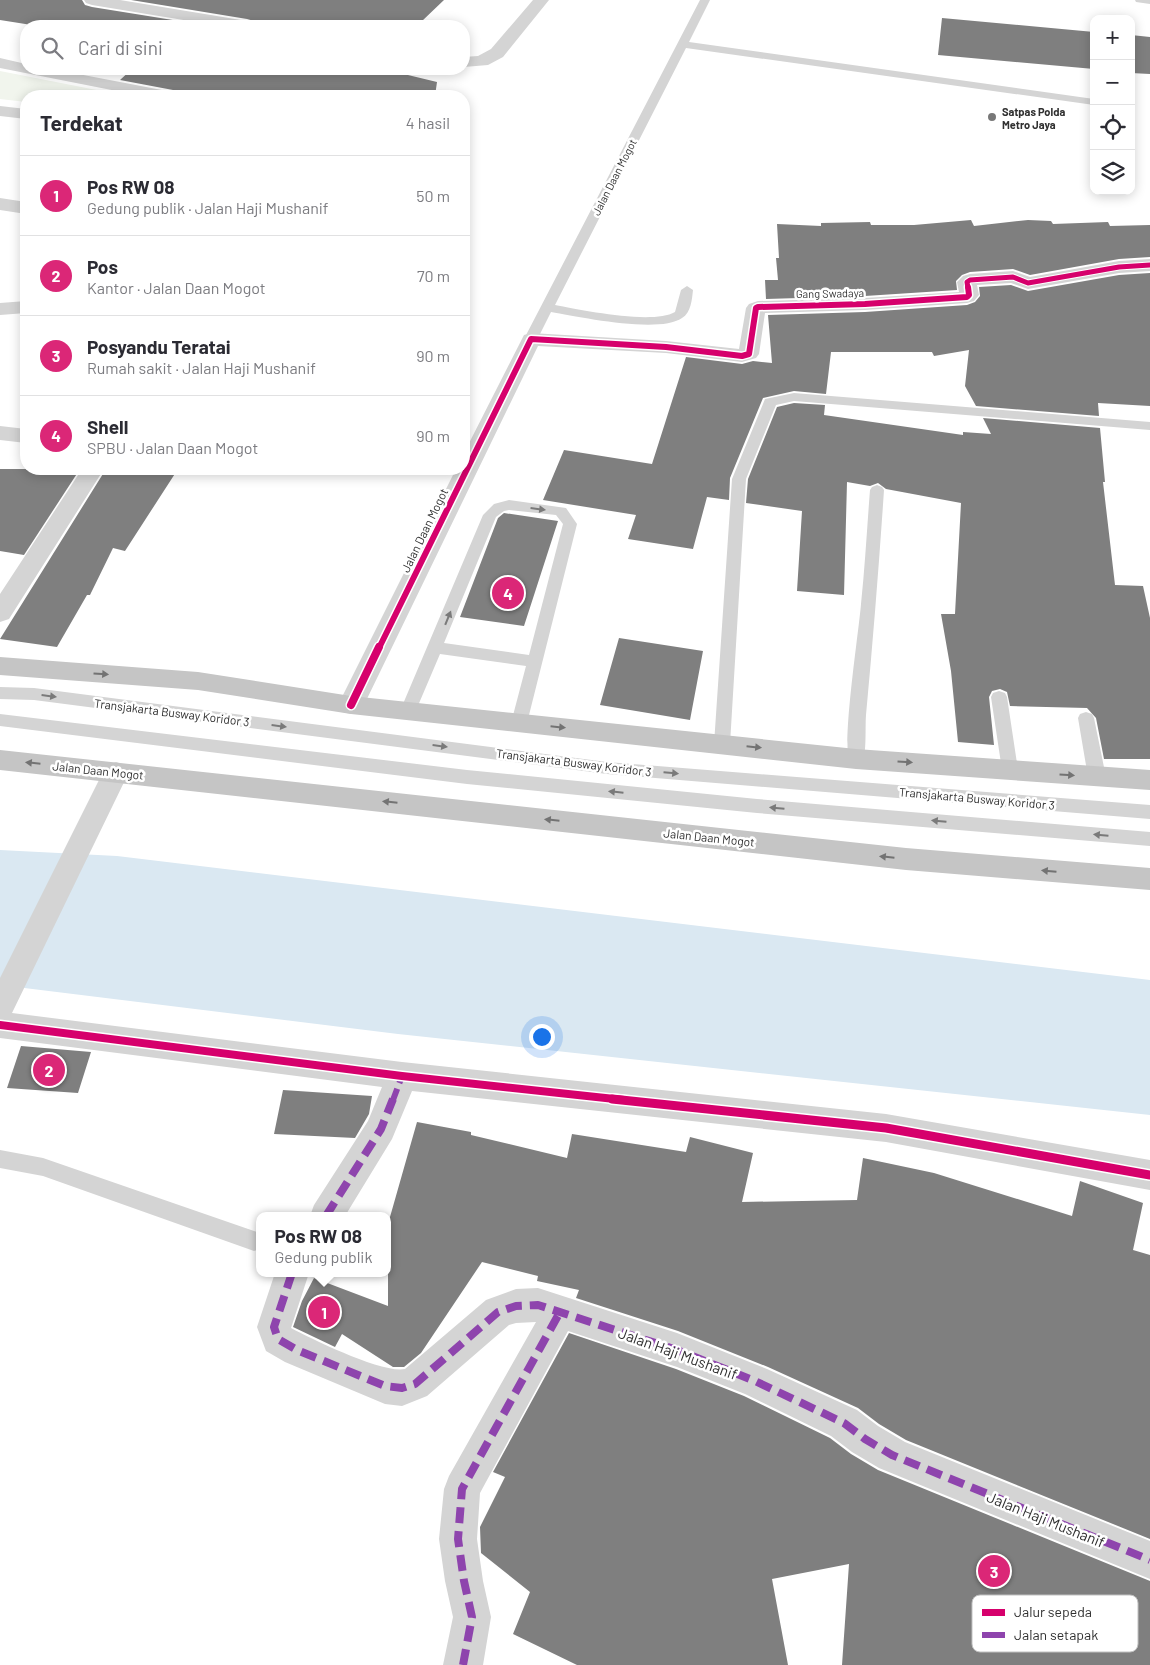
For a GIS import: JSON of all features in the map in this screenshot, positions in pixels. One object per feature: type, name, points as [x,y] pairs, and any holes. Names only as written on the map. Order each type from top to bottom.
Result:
[{"type":"highway","points":[[0,666],[198,681],[351,705],[856,759],[1150,780]]},
{"type":"highway","name":"Jalan Daan Mogot","points":[[0,760],[906,859],[1150,879]]},
{"type":"street","points":[[92,0],[210,20]]},
{"type":"street","points":[[470,62],[482,61],[497,53],[541,0]]},
{"type":"street","points":[[0,64],[20,68]]},
{"type":"street","points":[[57,75],[136,90]]},
{"type":"street","points":[[0,111],[20,113]]},
{"type":"street","points":[[0,204],[20,207]]},
{"type":"street","name":"Gang Swadaya","points":[[531,339],[666,347],[742,356],[749,354],[756,308],[758,307],[865,304],[966,297],[969,295],[968,282],[970,280],[1011,277],[1028,283],[1119,267],[1150,265]]},
{"type":"street","points":[[0,308],[20,307]]},
{"type":"street","name":"Jalan Daan Mogot","points":[[470,463],[531,339]]},
{"type":"street","points":[[0,433],[20,435]]},
{"type":"street","points":[[0,613],[89,475]]},
{"type":"street","name":"Jalan Daan Mogot","points":[[351,705],[464,475]]},
{"type":"street","points":[[116,772],[1,1010],[402,1076],[886,1128],[1150,1174]]},
{"type":"street","points":[[329,1212],[381,1129],[402,1076]]},
{"type":"street","name":"Jalan Haji Mushanif","points":[[291,1277],[274,1327],[278,1339],[297,1350],[385,1386],[402,1388],[415,1384],[498,1312],[516,1306],[538,1305],[677,1350],[755,1381],[844,1423],[857,1434],[892,1455],[1150,1560]]},
{"type":"street","points":[[464,1665],[472,1617],[464,1581],[458,1539],[462,1489],[560,1312]]},
{"type":"lane","name":"Jalan Daan Mogot","points":[[531,339],[705,0]]},
{"type":"lane","points":[[1140,0],[1150,1]]},
{"type":"lane","points":[[682,44],[1090,101]]},
{"type":"lane","points":[[547,308],[645,321],[665,321],[679,316],[686,304],[687,290]]},
{"type":"lane","points":[[722,744],[738,479],[770,402],[794,397],[1150,426]]},
{"type":"lane","points":[[856,759],[856,732],[869,605],[877,490]]},
{"type":"lane","points":[[408,711],[436,648],[490,515],[499,508],[509,505],[561,511],[570,524],[519,723]]},
{"type":"lane","points":[[436,648],[534,661]]},
{"type":"lane","name":"Transjakarta Busway Koridor 3","points":[[0,693],[34,694],[607,768],[1150,812]]},
{"type":"lane","points":[[1000,697],[1010,770]]},
{"type":"lane","points":[[1086,718],[1097,777]]},
{"type":"lane","name":"Transjakarta Busway Koridor 3","points":[[0,720],[516,782],[757,806],[1150,839]]},
{"type":"lane","points":[[0,1159],[44,1167],[254,1241]]},
{"type":"shaded area","points":[[0,71],[97,90],[20,90],[20,101],[0,99]]},
{"type":"shaded area","points":[[0,850],[117,856],[1150,980],[1150,1115],[398,1034],[0,985]]},
{"type":"building","points":[[0,0],[82,0],[85,5],[92,7],[173,20],[20,20],[20,23],[0,20]]},
{"type":"building","points":[[131,0],[444,0],[423,20],[247,19]]},
{"type":"building","points":[[942,18],[1090,32],[1090,69],[938,55]]},
{"type":"building","points":[[1135,35],[1150,37],[1150,74],[1135,73]]},
{"type":"building","points":[[125,75],[408,75],[437,82],[436,90],[173,90],[120,80]]},
{"type":"building","points":[[971,220],[974,226],[1028,220],[1051,221],[1053,224],[1108,222],[1110,226],[1150,225],[1150,257],[1119,259],[1030,275],[1013,269],[970,272],[962,275],[956,281],[957,290],[865,296],[766,299],[765,280],[778,280],[776,258],[779,258],[777,224],[821,226],[821,223],[870,222],[871,225],[914,225]]},
{"type":"building","points":[[1150,273],[1150,406],[1098,403],[1099,416],[976,406],[965,386],[969,350],[934,356],[932,352],[831,352],[826,394],[794,391],[763,398],[730,478],[729,500],[707,497],[693,549],[628,539],[636,515],[543,500],[564,450],[652,464],[686,357],[742,364],[753,361],[772,363],[768,315],[865,312],[967,305],[975,302],[980,296],[979,287],[1011,285],[1028,291],[1119,275]]},
{"type":"building","points":[[794,403],[825,405],[824,415],[963,435],[963,432],[991,434],[983,418],[1100,428],[1105,482],[1103,482],[1115,585],[1143,586],[1150,618],[1150,759],[1104,759],[1096,718],[1087,708],[1010,706],[1007,692],[1000,689],[992,691],[989,697],[994,745],[958,742],[951,671],[941,614],[955,614],[961,503],[886,489],[878,483],[870,486],[847,482],[844,595],[797,591],[802,511],[746,503],[748,479],[777,407]]},
{"type":"building","points":[[0,469],[20,469],[20,475],[76,475],[24,555],[0,551]]},
{"type":"building","points":[[102,475],[174,475],[125,551],[113,548],[90,595],[87,595],[57,647],[0,639]]},
{"type":"building","points":[[504,513],[558,521],[524,626],[460,617],[498,518]]},
{"type":"building","points":[[619,638],[703,651],[690,720],[600,705]]},
{"type":"building","points":[[21,1046],[91,1052],[78,1093],[7,1088]]},
{"type":"building","points":[[283,1090],[372,1096],[369,1114],[355,1138],[274,1134]]},
{"type":"building","points":[[417,1122],[471,1132],[471,1135],[567,1158],[572,1134],[686,1152],[690,1137],[753,1153],[742,1202],[857,1200],[863,1158],[934,1173],[1072,1216],[1080,1181],[1143,1203],[1133,1250],[1150,1255],[1150,1539],[906,1440],[879,1424],[858,1408],[768,1367],[678,1331],[576,1298],[579,1290],[537,1281],[538,1276],[482,1262],[421,1353],[404,1367],[393,1367],[342,1334],[335,1347],[293,1327],[302,1301],[314,1278],[388,1306],[388,1277],[391,1277],[391,1213]]},
{"type":"building","points":[[569,1333],[676,1369],[744,1396],[830,1438],[851,1454],[878,1470],[1150,1581],[1150,1665],[842,1665],[849,1564],[772,1579],[788,1665],[577,1665],[513,1634],[530,1592],[481,1553],[480,1527],[505,1477],[493,1472]]},
{"type":"marked path","points":[[329,1212],[381,1129],[402,1076]]},
{"type":"marked path","points":[[291,1277],[274,1327],[278,1339],[297,1350],[385,1386],[402,1388],[415,1384],[498,1312],[516,1306],[538,1305],[677,1350],[755,1381],[844,1423],[865,1439],[892,1455],[1150,1560]]},
{"type":"marked path","points":[[463,1665],[472,1617],[464,1581],[458,1539],[462,1489],[560,1312]]},
{"type":"cycle path","points":[[470,463],[531,339],[666,347],[742,356],[749,354],[756,308],[758,307],[865,304],[967,297],[969,295],[967,282],[970,280],[1013,277],[1028,283],[1119,267],[1150,265]]},
{"type":"cycle path","points":[[351,705],[464,475]]},
{"type":"cycle path","points":[[0,1025],[402,1076],[886,1128],[1150,1175]]},
{"type":"place","name":"Satpas Polda Metro Jaya","points":[[992,117]]},
{"type":"place","name":"Shell","points":[[508,593]]},
{"type":"place","name":"Pos","points":[[49,1070]]},
{"type":"place","name":"Pos RW 08","points":[[324,1312]]},
{"type":"place","name":"Posyandu Teratai","points":[[994,1571]]}]
